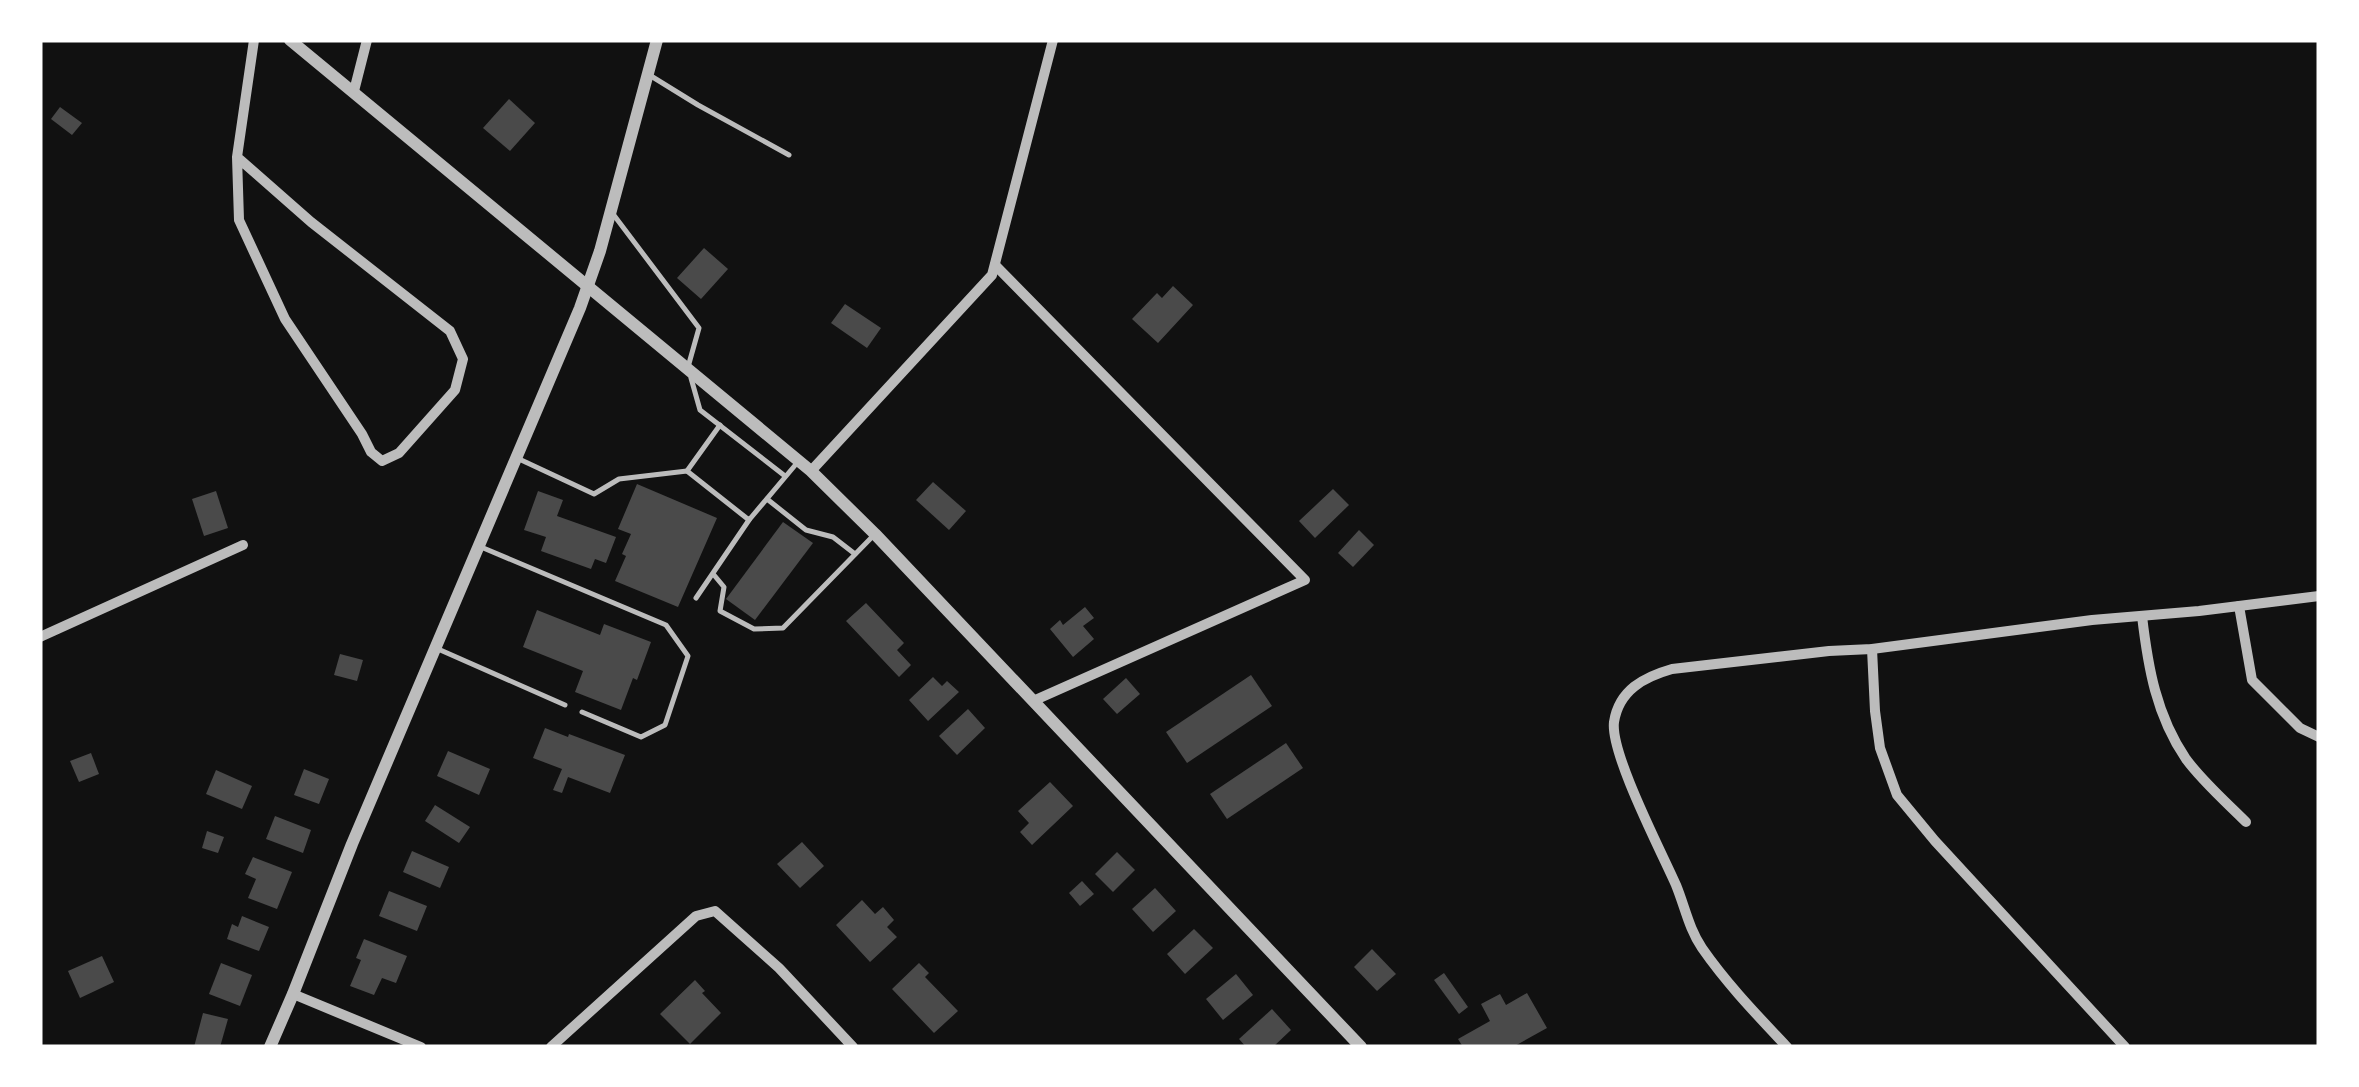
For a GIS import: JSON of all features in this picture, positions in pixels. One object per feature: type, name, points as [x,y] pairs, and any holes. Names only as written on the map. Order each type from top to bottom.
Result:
[{"type":"street","points":[[237,158],[311,222],[450,331],[463,359],[456,390],[398,454],[382,461],[371,452],[285,319],[239,220],[237,158],[254,40]]},
{"type":"street","points":[[290,40],[811,470],[1360,1047]]},
{"type":"street","points":[[354,92],[367,40]]},
{"type":"street","points":[[270,1047],[588,285],[658,40]]},
{"type":"street","points":[[811,470],[992,275],[1053,40]]},
{"type":"street","points":[[995,265],[1305,580],[1033,701]]},
{"type":"street","points":[[40,638],[243,545]]},
{"type":"street","points":[[1787,1047],[1736,994],[1691,931],[1615,742],[1617,710],[1638,682],[1672,669],[2319,596]]},
{"type":"street","points":[[2239,606],[2252,680],[2300,728],[2319,737]]},
{"type":"street","points":[[2142,616],[2152,684],[2170,733],[2188,761],[2246,822]]},
{"type":"street","points":[[1872,649],[1880,748],[1897,795],[2125,1047]]},
{"type":"street","points":[[551,1047],[696,916],[715,910],[780,968],[853,1047]]},
{"type":"street","points":[[293,994],[420,1047]]},
{"type":"lane","points":[[648,75],[788,154]]},
{"type":"lane","points":[[611,211],[699,328],[687,366],[700,410],[785,476]]},
{"type":"lane","points":[[688,471],[720,424]]},
{"type":"lane","points":[[516,458],[594,494],[619,479],[688,471],[749,520]]},
{"type":"lane","points":[[696,598],[749,520],[799,460]]},
{"type":"lane","points":[[767,499],[806,530],[833,537],[855,554]]},
{"type":"lane","points":[[714,574],[724,587],[720,611],[754,629],[783,628],[875,534]]},
{"type":"lane","points":[[478,546],[666,624],[688,656],[664,725],[640,737],[582,712]]},
{"type":"lane","points":[[435,648],[565,705]]},
{"type":"building","points":[[509,99],[535,123],[510,151],[483,128]]},
{"type":"building","points":[[60,107],[82,123],[72,135],[51,119]]},
{"type":"building","points":[[704,248],[728,269],[701,299],[677,278]]},
{"type":"building","points":[[1173,286],[1193,305],[1158,343],[1132,319],[1157,293],[1162,298]]},
{"type":"building","points":[[845,304],[881,328],[867,348],[831,323]]},
{"type":"building","points":[[933,482],[966,511],[949,530],[916,500]]},
{"type":"building","points":[[637,484],[717,518],[678,607],[615,581],[631,534],[618,529]]},
{"type":"building","points":[[1333,489],[1349,505],[1315,538],[1299,521]]},
{"type":"building","points":[[216,491],[228,528],[204,536],[192,499]]},
{"type":"building","points":[[538,491],[563,500],[557,516],[616,537],[606,563],[595,559],[591,569],[541,551],[546,537],[524,530]]},
{"type":"building","points":[[783,522],[813,543],[755,620],[726,599]]},
{"type":"building","points":[[1359,530],[1374,545],[1353,567],[1338,553]]},
{"type":"building","points":[[866,603],[904,643],[897,650],[911,665],[899,677],[846,621]]},
{"type":"building","points":[[1085,607],[1094,618],[1083,626],[1094,639],[1073,657],[1050,629],[1060,620],[1063,625]]},
{"type":"building","points":[[537,610],[600,635],[604,624],[651,642],[621,710],[575,692],[583,671],[523,647]]},
{"type":"building","points":[[340,654],[363,660],[357,681],[334,675]]},
{"type":"building","points":[[1251,675],[1272,706],[1187,763],[1166,732]]},
{"type":"building","points":[[933,677],[942,686],[947,681],[959,692],[928,721],[909,700]]},
{"type":"building","points":[[1126,678],[1140,694],[1117,714],[1103,699]]},
{"type":"building","points":[[968,709],[985,728],[957,755],[939,736]]},
{"type":"building","points":[[545,728],[625,755],[610,793],[568,777],[562,793],[553,790],[562,769],[533,758]]},
{"type":"building","points":[[1286,743],[1303,768],[1227,819],[1210,794]]},
{"type":"building","points":[[448,751],[490,769],[479,795],[437,776]]},
{"type":"building","points":[[91,753],[99,774],[79,782],[70,761]]},
{"type":"building","points":[[304,769],[329,779],[319,804],[294,795]]},
{"type":"building","points":[[216,770],[252,786],[242,809],[206,794]]},
{"type":"building","points":[[1050,782],[1073,806],[1032,845],[1020,832],[1029,823],[1018,811]]},
{"type":"building","points":[[435,805],[470,827],[459,843],[425,821]]},
{"type":"building","points":[[275,816],[311,830],[303,853],[266,839]]},
{"type":"building","points":[[207,831],[224,837],[218,853],[202,848]]},
{"type":"building","points":[[802,842],[824,866],[800,888],[777,864]]},
{"type":"building","points":[[412,851],[449,867],[440,888],[403,872]]},
{"type":"building","points":[[1117,852],[1135,870],[1113,892],[1095,874]]},
{"type":"building","points":[[253,857],[292,872],[277,909],[248,898],[256,879],[245,874]]},
{"type":"building","points":[[1082,881],[1094,894],[1080,906],[1069,893]]},
{"type":"building","points":[[1155,888],[1176,911],[1153,932],[1132,909]]},
{"type":"building","points":[[389,891],[427,906],[417,931],[379,916]]},
{"type":"building","points":[[862,900],[875,914],[883,907],[894,920],[887,927],[897,937],[870,962],[836,925]]},
{"type":"building","points":[[242,916],[269,927],[259,951],[227,939],[232,924],[238,927]]},
{"type":"building","points":[[1194,929],[1213,948],[1185,974],[1167,954]]},
{"type":"building","points":[[364,939],[407,956],[396,983],[382,978],[374,995],[350,986],[361,960],[356,958]]},
{"type":"building","points":[[1372,949],[1396,974],[1377,991],[1354,967]]},
{"type":"building","points":[[102,956],[114,982],[80,998],[68,971]]},
{"type":"building","points":[[221,963],[252,975],[240,1006],[209,994]]},
{"type":"building","points":[[919,963],[929,973],[925,977],[958,1011],[934,1033],[892,989]]},
{"type":"building","points":[[1444,973],[1468,1007],[1459,1014],[1434,980]]},
{"type":"building","points":[[1236,974],[1253,995],[1223,1020],[1206,999]]},
{"type":"building","points":[[695,980],[721,1013],[690,1044],[660,1014]]},
{"type":"building","points":[[1527,993],[1547,1028],[1513,1047],[1463,1047],[1458,1039],[1490,1021],[1481,1004],[1500,994],[1506,1005]]},
{"type":"building","points":[[1272,1009],[1291,1030],[1273,1047],[1246,1047],[1239,1039]]},
{"type":"building","points":[[203,1013],[228,1019],[220,1047],[194,1047]]}]
